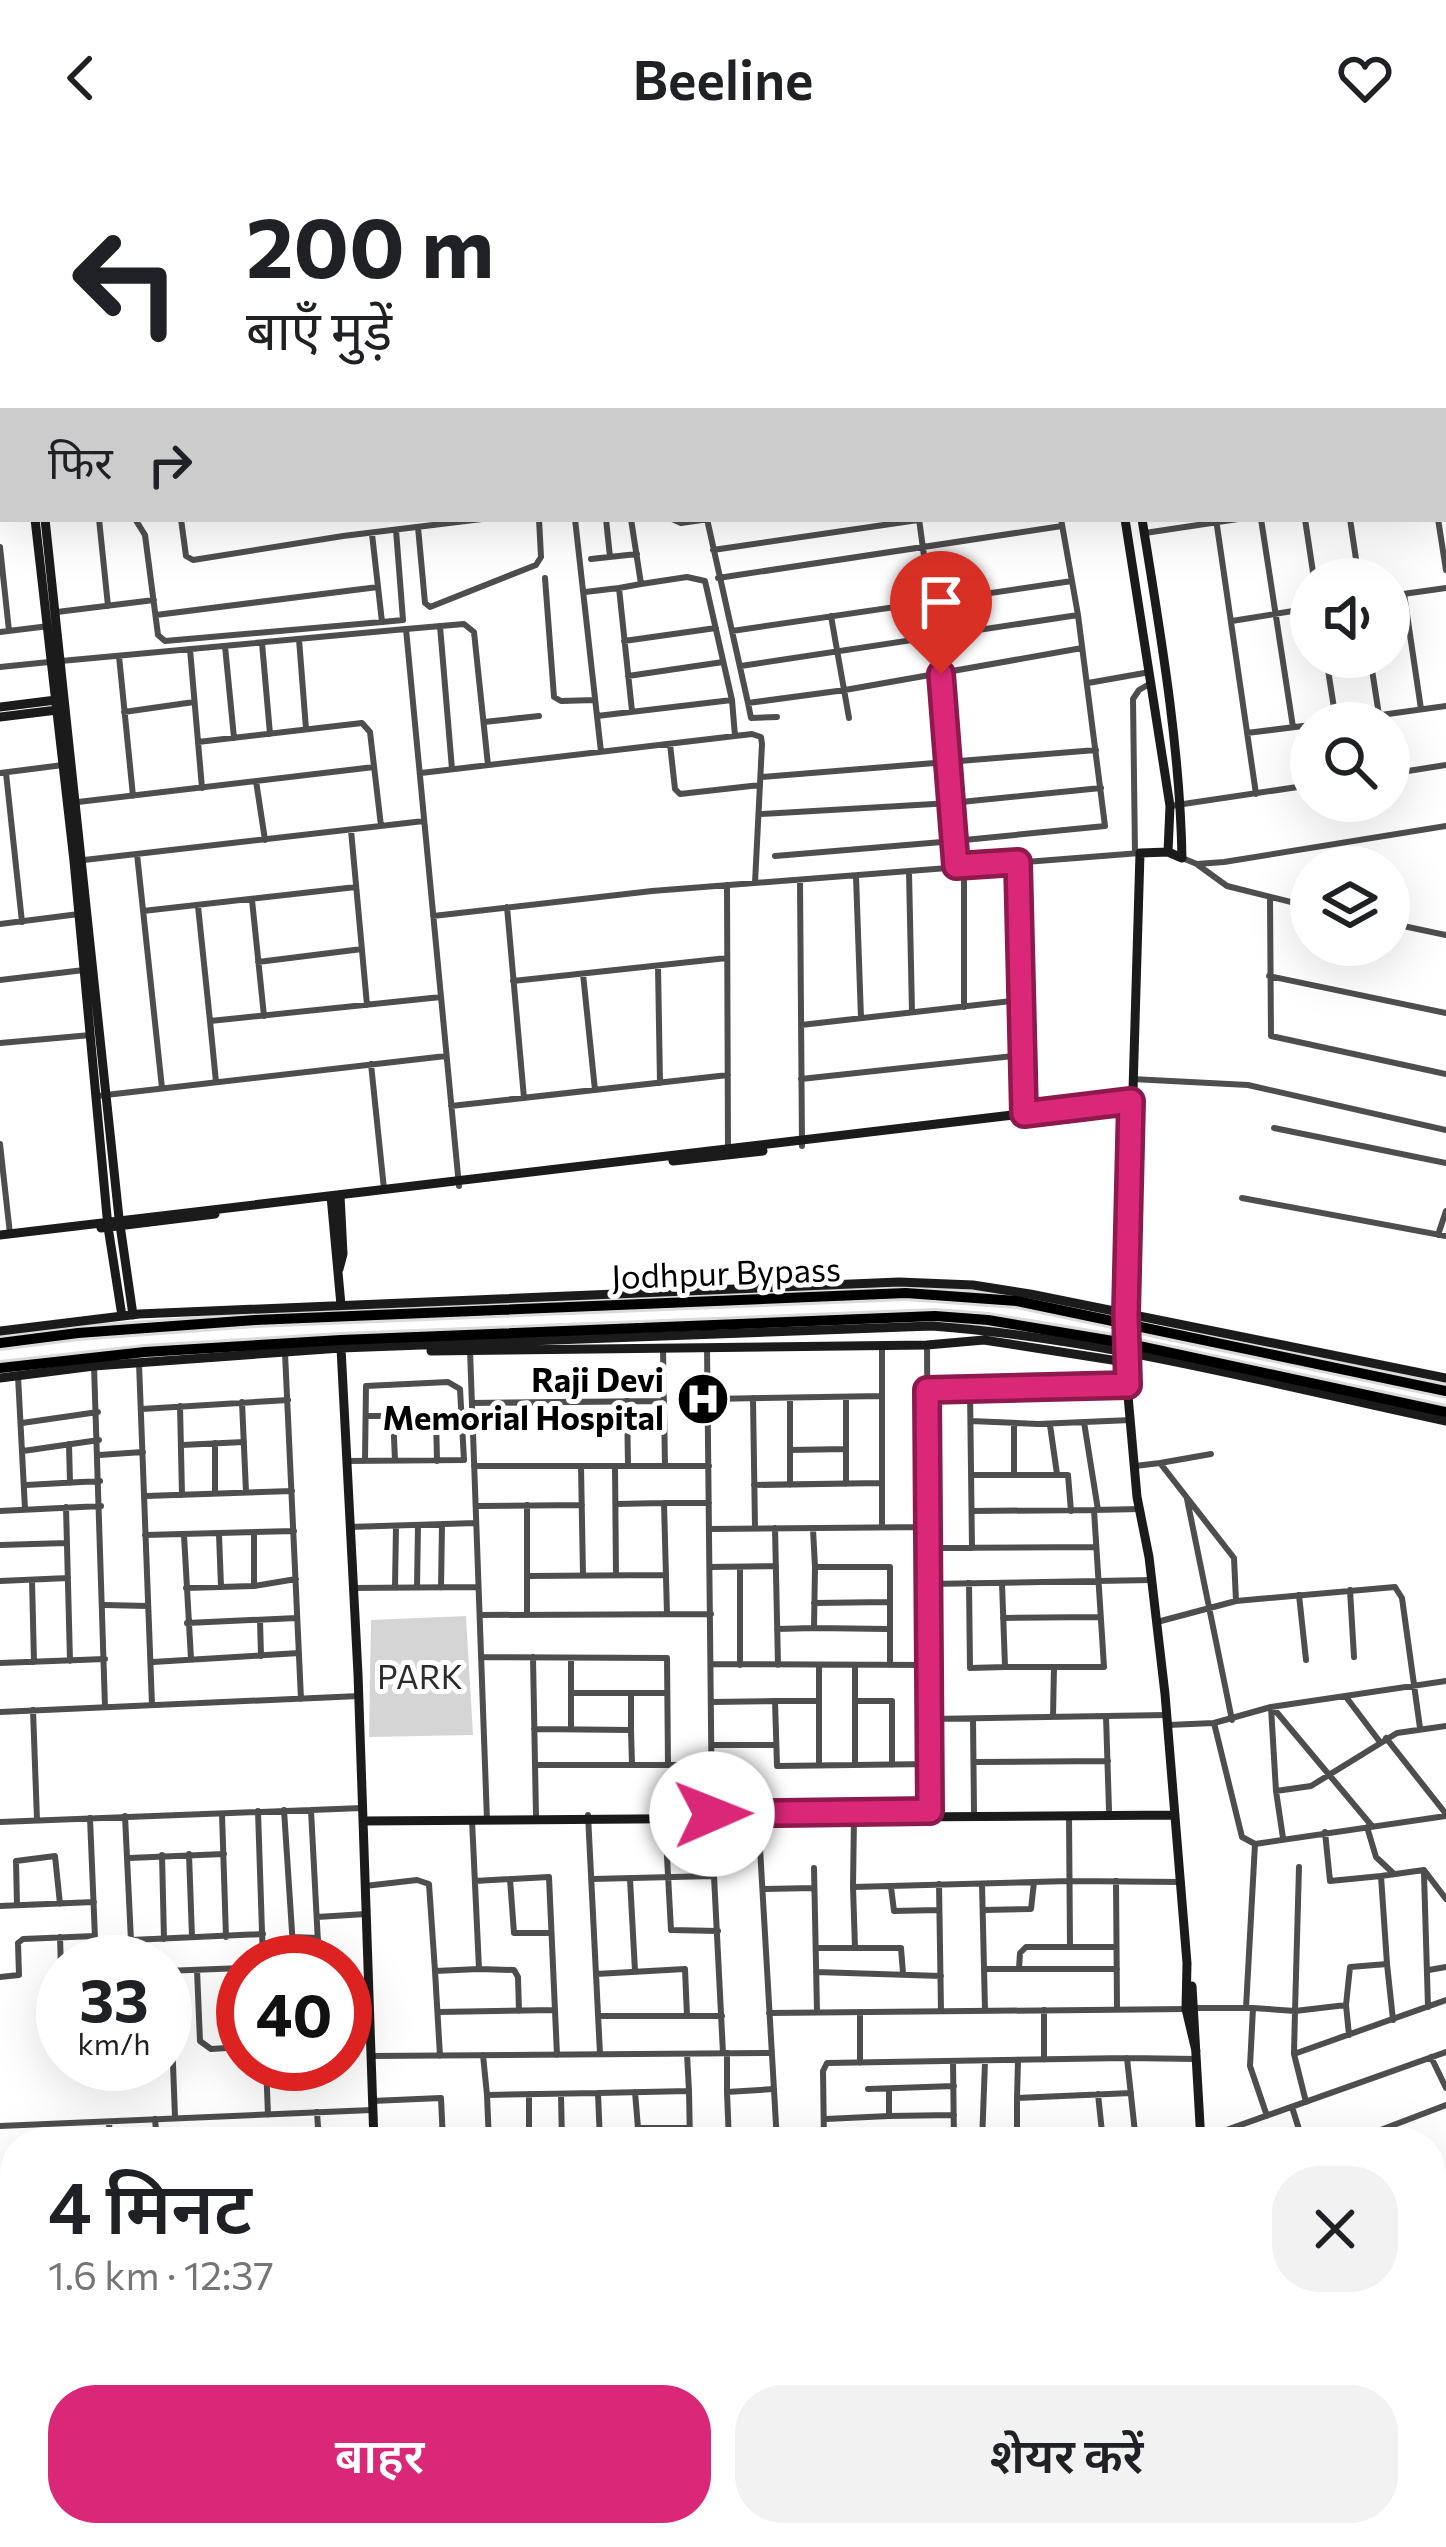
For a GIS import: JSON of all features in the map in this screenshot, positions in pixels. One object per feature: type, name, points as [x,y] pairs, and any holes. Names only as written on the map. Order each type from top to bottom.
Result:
[{"type":"highway","name":"Jodhpur Bypass","points":[[0,1343],[255,1320],[906,1293],[1017,1301],[1126,1318],[1446,1390]]},
{"type":"highway","points":[[0,1367],[257,1345],[909,1316],[988,1320],[1125,1353],[1446,1416]]},
{"type":"street","points":[[35,522],[78,802],[114,1223],[128,1316]]},
{"type":"street","points":[[45,522],[57,612],[57,705],[91,1035],[102,1096]]},
{"type":"street","points":[[99,522],[108,606]]},
{"type":"street","points":[[138,522],[145,536],[158,635],[165,641],[403,620],[396,530]]},
{"type":"street","points":[[181,522],[190,560],[458,522]]},
{"type":"street","points":[[418,527],[425,603],[430,607],[536,565],[541,557],[539,522]]},
{"type":"street","points":[[575,522],[601,752]]},
{"type":"street","points":[[606,522],[610,557]]},
{"type":"street","points":[[632,522],[641,584]]},
{"type":"street","points":[[708,522],[751,718],[777,717]]},
{"type":"street","points":[[713,550],[900,522]]},
{"type":"street","points":[[920,522],[960,866],[964,1007]]},
{"type":"street","points":[[718,578],[1061,522],[1106,818],[1101,828],[775,856]]},
{"type":"street","points":[[1125,522],[1176,805],[1168,852]]},
{"type":"street","points":[[1142,522],[1182,858]]},
{"type":"street","points":[[1144,533],[1205,522]]},
{"type":"street","points":[[1216,522],[1256,794]]},
{"type":"street","points":[[1261,522],[1290,708]]},
{"type":"street","points":[[1305,522],[1311,558]]},
{"type":"street","points":[[1350,522],[1356,558]]},
{"type":"street","points":[[1438,522],[1446,570]]},
{"type":"street","points":[[372,532],[382,622]]},
{"type":"street","points":[[0,547],[5,632],[49,626]]},
{"type":"street","points":[[591,559],[637,554]]},
{"type":"street","points":[[545,578],[554,697],[595,700]]},
{"type":"street","points":[[583,592],[705,581],[732,700],[735,736]]},
{"type":"street","points":[[732,631],[1072,581]]},
{"type":"street","points":[[156,615],[378,587]]},
{"type":"street","points":[[619,588],[632,711]]},
{"type":"street","points":[[1410,593],[1446,588]]},
{"type":"street","points":[[57,612],[154,600]]},
{"type":"street","points":[[1231,621],[1290,612]]},
{"type":"street","points":[[741,666],[1078,615]]},
{"type":"street","points":[[831,616],[849,718]]},
{"type":"street","points":[[0,667],[464,624],[474,632],[488,765]]},
{"type":"street","points":[[440,626],[452,769]]},
{"type":"street","points":[[624,641],[716,628]]},
{"type":"street","points":[[406,629],[459,1183]]},
{"type":"street","points":[[1410,635],[1421,709]]},
{"type":"street","points":[[299,639],[306,729]]},
{"type":"street","points":[[262,643],[270,734]]},
{"type":"street","points":[[225,646],[234,738]]},
{"type":"street","points":[[748,703],[1082,647]]},
{"type":"street","points":[[190,650],[202,788]]},
{"type":"street","points":[[119,656],[133,796]]},
{"type":"street","points":[[628,676],[723,662]]},
{"type":"street","points":[[1087,683],[1150,677]]},
{"type":"street","points":[[1150,677],[1133,699],[1138,853],[1125,1353],[1167,1720],[1200,2127]]},
{"type":"street","points":[[597,716],[732,700]]},
{"type":"street","points":[[124,712],[194,702]]},
{"type":"street","points":[[0,707],[57,705]]},
{"type":"street","points":[[0,717],[57,705]]},
{"type":"street","points":[[1410,712],[1446,706]]},
{"type":"street","points":[[484,722],[539,716]]},
{"type":"street","points":[[198,742],[365,725],[381,826]]},
{"type":"street","points":[[1247,734],[1290,727]]},
{"type":"street","points":[[419,773],[735,736],[760,737],[755,883]]},
{"type":"street","points":[[670,744],[675,789],[680,794],[760,781],[1096,750]]},
{"type":"street","points":[[22,922],[3,773],[63,765]]},
{"type":"street","points":[[1410,771],[1446,765]]},
{"type":"street","points":[[78,802],[374,767]]},
{"type":"street","points":[[256,781],[265,839]]},
{"type":"street","points":[[760,814],[1101,788]]},
{"type":"street","points":[[1176,805],[1290,788]]},
{"type":"street","points":[[84,860],[424,821]]},
{"type":"street","points":[[1197,864],[1446,826]]},
{"type":"street","points":[[0,829],[12,828]]},
{"type":"street","points":[[351,830],[367,1005]]},
{"type":"street","points":[[433,916],[727,885],[1168,852],[1197,864],[1228,886],[1290,903]]},
{"type":"street","points":[[137,854],[162,1088]]},
{"type":"street","points":[[1018,862],[1024,1114]]},
{"type":"street","points":[[910,872],[911,1012]]},
{"type":"street","points":[[856,876],[861,1018]]},
{"type":"street","points":[[800,880],[802,1143]]},
{"type":"street","points":[[727,885],[728,1152]]},
{"type":"street","points":[[143,911],[356,887]]},
{"type":"street","points":[[251,899],[264,1016]]},
{"type":"street","points":[[1270,899],[1271,1036],[1446,1074]]},
{"type":"street","points":[[198,905],[216,1082]]},
{"type":"street","points":[[507,908],[524,1098]]},
{"type":"street","points":[[0,924],[79,914]]},
{"type":"street","points":[[1410,927],[1446,935]]},
{"type":"street","points":[[258,962],[362,949]]},
{"type":"street","points":[[513,981],[727,958]]},
{"type":"street","points":[[658,965],[660,1083]]},
{"type":"street","points":[[0,980],[84,970]]},
{"type":"street","points":[[583,973],[595,1090]]},
{"type":"street","points":[[1269,976],[1446,1012]]},
{"type":"street","points":[[210,1021],[441,997]]},
{"type":"street","points":[[801,1024],[1021,1000]]},
{"type":"street","points":[[0,1043],[91,1035]]},
{"type":"street","points":[[801,1079],[1022,1055]]},
{"type":"street","points":[[102,1096],[446,1056]]},
{"type":"street","points":[[370,1064],[385,1189]]},
{"type":"street","points":[[451,1106],[728,1075]]},
{"type":"street","points":[[1132,1079],[1248,1085],[1446,1130]]},
{"type":"street","points":[[802,1143],[1131,1105]]},
{"type":"street","points":[[0,1144],[3,1236],[1131,1105]]},
{"type":"street","points":[[1274,1128],[1446,1163]]},
{"type":"street","points":[[335,1198],[459,1183]]},
{"type":"street","points":[[335,1198],[334,1256],[340,1305]]},
{"type":"street","points":[[1242,1198],[1442,1236],[1446,1210]]},
{"type":"street","points":[[0,1331],[128,1316],[899,1282],[973,1285],[1446,1378]]},
{"type":"street","points":[[0,1378],[94,1366],[285,1353],[932,1326],[1125,1353]]},
{"type":"street","points":[[341,1350],[882,1346],[984,1340],[1125,1353]]},
{"type":"street","points":[[927,1345],[930,1814]]},
{"type":"street","points":[[882,1346],[883,1527]]},
{"type":"street","points":[[707,1347],[712,1816]]},
{"type":"street","points":[[663,1348],[665,1466]]},
{"type":"street","points":[[341,1350],[367,1935]]},
{"type":"street","points":[[470,1350],[471,1461]]},
{"type":"street","points":[[285,1353],[301,1699]]},
{"type":"street","points":[[139,1363],[152,1705]]},
{"type":"street","points":[[94,1366],[105,1707]]},
{"type":"street","points":[[18,1376],[25,1509]]},
{"type":"street","points":[[365,1460],[363,1392],[372,1384],[448,1382],[460,1389],[476,1506],[487,1818]]},
{"type":"street","points":[[927,1390],[1128,1385]]},
{"type":"street","points":[[970,1390],[972,1548]]},
{"type":"street","points":[[846,1396],[846,1484]]},
{"type":"street","points":[[708,1399],[882,1396]]},
{"type":"street","points":[[790,1397],[790,1485]]},
{"type":"street","points":[[753,1398],[755,1528]]},
{"type":"street","points":[[142,1409],[289,1400]]},
{"type":"street","points":[[472,1403],[664,1400]]},
{"type":"street","points":[[628,1401],[628,1466]]},
{"type":"street","points":[[242,1402],[246,1492]]},
{"type":"street","points":[[179,1406],[182,1495]]},
{"type":"street","points":[[22,1423],[98,1412]]},
{"type":"street","points":[[365,1416],[460,1415]]},
{"type":"street","points":[[394,1416],[395,1460]]},
{"type":"street","points":[[436,1417],[437,1461]]},
{"type":"street","points":[[970,1421],[1130,1420]]},
{"type":"street","points":[[969,1583],[970,1668],[1104,1667],[1096,1581],[1096,1510],[1084,1422]]},
{"type":"street","points":[[1013,1424],[1013,1475]]},
{"type":"street","points":[[1050,1424],[1057,1474]]},
{"type":"street","points":[[23,1451],[99,1440]]},
{"type":"street","points":[[182,1445],[244,1442]]},
{"type":"street","points":[[215,1443],[215,1493]]},
{"type":"street","points":[[69,1444],[70,1483]]},
{"type":"street","points":[[790,1450],[846,1449]]},
{"type":"street","points":[[99,1455],[143,1452]]},
{"type":"street","points":[[1135,1466],[1211,1454]]},
{"type":"street","points":[[346,1461],[709,1466]]},
{"type":"street","points":[[1160,1463],[1234,1558],[1236,1601]]},
{"type":"street","points":[[581,1466],[583,1575]]},
{"type":"street","points":[[615,1466],[616,1575]]},
{"type":"street","points":[[971,1475],[1068,1475],[1071,1510]]},
{"type":"street","points":[[24,1485],[100,1481]]},
{"type":"street","points":[[754,1486],[882,1483]]},
{"type":"street","points":[[145,1496],[292,1491]]},
{"type":"street","points":[[1187,1498],[1232,1720]]},
{"type":"street","points":[[664,1503],[667,1614]]},
{"type":"street","points":[[616,1504],[709,1503]]},
{"type":"street","points":[[476,1506],[582,1504]]},
{"type":"street","points":[[527,1505],[527,1615]]},
{"type":"street","points":[[0,1510],[101,1506]]},
{"type":"street","points":[[66,1508],[70,1661]]},
{"type":"street","points":[[972,1511],[1140,1509]]},
{"type":"street","points":[[349,1527],[476,1523]]},
{"type":"street","points":[[441,1588],[442,1524]]},
{"type":"street","points":[[417,1587],[418,1525]]},
{"type":"street","points":[[395,1587],[396,1526]]},
{"type":"street","points":[[710,1528],[928,1527]]},
{"type":"street","points":[[775,1528],[778,1665]]},
{"type":"street","points":[[813,1528],[814,1628]]},
{"type":"street","points":[[145,1535],[294,1531]]},
{"type":"street","points":[[219,1534],[221,1587]]},
{"type":"street","points":[[254,1534],[254,1586]]},
{"type":"street","points":[[184,1535],[191,1659]]},
{"type":"street","points":[[0,1545],[67,1543]]},
{"type":"street","points":[[928,1548],[1095,1546]]},
{"type":"street","points":[[710,1567],[776,1566]]},
{"type":"street","points":[[740,1567],[740,1665]]},
{"type":"street","points":[[814,1567],[890,1567],[890,1665]]},
{"type":"street","points":[[527,1576],[666,1575]]},
{"type":"street","points":[[0,1581],[68,1578]]},
{"type":"street","points":[[186,1588],[296,1579]]},
{"type":"street","points":[[32,1580],[34,1662]]},
{"type":"street","points":[[928,1584],[1152,1580]]},
{"type":"street","points":[[1002,1583],[1005,1667]]},
{"type":"street","points":[[352,1588],[478,1587]]},
{"type":"street","points":[[1350,1590],[1354,1657]]},
{"type":"street","points":[[1155,1622],[1236,1601],[1397,1590],[1402,1598],[1420,1729]]},
{"type":"street","points":[[1299,1595],[1306,1660]]},
{"type":"street","points":[[814,1603],[890,1602]]},
{"type":"street","points":[[105,1605],[148,1606]]},
{"type":"street","points":[[479,1615],[711,1614]]},
{"type":"street","points":[[1004,1618],[1099,1617]]},
{"type":"street","points":[[187,1623],[297,1618]]},
{"type":"street","points":[[260,1620],[260,1656]]},
{"type":"street","points":[[777,1629],[890,1629]]},
{"type":"street","points":[[152,1662],[299,1653]]},
{"type":"street","points":[[481,1657],[667,1658],[668,1765]]},
{"type":"street","points":[[533,1657],[536,1815]]},
{"type":"street","points":[[571,1658],[571,1729]]},
{"type":"street","points":[[0,1663],[105,1659]]},
{"type":"street","points":[[711,1664],[929,1665]]},
{"type":"street","points":[[819,1665],[819,1765]]},
{"type":"street","points":[[855,1665],[855,1765]]},
{"type":"street","points":[[1053,1717],[1054,1667]]},
{"type":"street","points":[[929,1719],[1106,1716],[1214,1724],[1271,1707],[1446,1681]]},
{"type":"street","points":[[571,1693],[667,1693]]},
{"type":"street","points":[[631,1693],[632,1765]]},
{"type":"street","points":[[0,1712],[358,1696]]},
{"type":"street","points":[[1345,1696],[1446,1815]]},
{"type":"street","points":[[711,1702],[819,1700]]},
{"type":"street","points":[[775,1701],[777,1766],[930,1764]]},
{"type":"street","points":[[855,1701],[892,1701],[892,1765]]},
{"type":"street","points":[[1271,1707],[1370,1827],[1376,1857],[1393,1874]]},
{"type":"street","points":[[1271,1707],[1283,1838]]},
{"type":"street","points":[[33,1710],[37,1820]]},
{"type":"street","points":[[1106,1716],[1109,1810]]},
{"type":"street","points":[[973,1718],[974,1811]]},
{"type":"street","points":[[1214,1724],[1242,1837],[1255,1844],[1446,1815]]},
{"type":"street","points":[[1276,1791],[1311,1786],[1330,1777],[1383,1740],[1446,1726]]},
{"type":"street","points":[[534,1729],[631,1730]]},
{"type":"street","points":[[712,1744],[776,1745]]},
{"type":"street","points":[[974,1762],[1108,1761]]},
{"type":"street","points":[[535,1765],[712,1765]]},
{"type":"street","points":[[311,1809],[318,1935]]},
{"type":"street","points":[[0,1822],[311,1809],[472,1820],[536,1815],[712,1816]]},
{"type":"street","points":[[284,1810],[293,1935]]},
{"type":"street","points":[[244,1935],[262,1934],[258,1811]]},
{"type":"street","points":[[362,1815],[1175,1812]]},
{"type":"street","points":[[758,1815],[1175,1812]]},
{"type":"street","points":[[222,1813],[226,1935]]},
{"type":"street","points":[[758,1815],[776,2127]]},
{"type":"street","points":[[1069,1815],[1070,1947]]},
{"type":"street","points":[[125,1816],[131,1935]]},
{"type":"street","points":[[589,1817],[600,2054]]},
{"type":"street","points":[[854,1817],[854,1948]]},
{"type":"street","points":[[90,1818],[95,1935]]},
{"type":"street","points":[[665,1819],[671,1930],[718,1931]]},
{"type":"street","points":[[472,1820],[479,1969]]},
{"type":"street","points":[[1325,1832],[1330,1881],[1424,1870]]},
{"type":"street","points":[[1255,1844],[1247,1928],[1250,2066],[1267,2116]]},
{"type":"street","points":[[189,1854],[192,1935]]},
{"type":"street","points":[[128,1858],[224,1854]]},
{"type":"street","points":[[162,1855],[164,1935]]},
{"type":"street","points":[[17,1905],[16,1861],[55,1856],[60,1904]]},
{"type":"street","points":[[1299,1867],[1294,2054],[1306,2102]]},
{"type":"street","points":[[814,1868],[817,2012]]},
{"type":"street","points":[[1424,1870],[1446,1899]]},
{"type":"street","points":[[1424,1870],[1428,2007]]},
{"type":"street","points":[[592,1879],[714,1876],[729,2127]]},
{"type":"street","points":[[1381,1876],[1393,2020]]},
{"type":"street","points":[[475,1881],[549,1877],[556,2055]]},
{"type":"street","points":[[630,1877],[635,1971]]},
{"type":"street","points":[[510,1879],[514,1933],[551,1933]]},
{"type":"street","points":[[365,1886],[417,1880],[429,1884],[440,2056]]},
{"type":"street","points":[[1116,1880],[1117,2009]]},
{"type":"street","points":[[983,1910],[1031,1909],[1034,1882]]},
{"type":"street","points":[[854,1887],[1180,1882]]},
{"type":"street","points":[[939,1884],[941,2011]]},
{"type":"street","points":[[982,1884],[985,2010]]},
{"type":"street","points":[[892,1887],[894,1911],[939,1910]]},
{"type":"street","points":[[762,1889],[814,1888]]},
{"type":"street","points":[[0,1906],[94,1902]]},
{"type":"street","points":[[317,1917],[366,1914]]},
{"type":"street","points":[[192,1937],[216,1936]]},
{"type":"street","points":[[0,1977],[20,1973],[20,1940],[36,1939]]},
{"type":"street","points":[[1019,1969],[1020,1953],[1026,1947],[1116,1947]]},
{"type":"street","points":[[817,1948],[901,1948],[903,1973]]},
{"type":"street","points":[[1349,2035],[1347,1970],[1387,1964]]},
{"type":"street","points":[[1429,1970],[1446,1966]]},
{"type":"street","points":[[192,1970],[216,1969]]},
{"type":"street","points":[[596,1973],[685,1969],[687,2017]]},
{"type":"street","points":[[984,1970],[1117,1969]]},
{"type":"street","points":[[197,1970],[200,2041],[216,2049]]},
{"type":"street","points":[[435,1971],[514,1970],[519,2011]]},
{"type":"street","points":[[816,1972],[941,1976]]},
{"type":"street","points":[[1294,2054],[1446,2000]]},
{"type":"street","points":[[770,2013],[1295,2011],[1346,2005]]},
{"type":"street","points":[[1044,2009],[1045,2060]]},
{"type":"street","points":[[437,2012],[555,2010]]},
{"type":"street","points":[[860,2012],[860,2063]]},
{"type":"street","points":[[598,2016],[722,2016]]},
{"type":"street","points":[[1237,2127],[1446,2051]]},
{"type":"street","points":[[372,2056],[772,2053]]},
{"type":"street","points":[[687,2054],[690,2127]]},
{"type":"street","points":[[484,2055],[488,2127]]},
{"type":"street","points":[[825,2127],[826,2063],[1196,2055]]},
{"type":"street","points":[[1431,2057],[1446,2087]]},
{"type":"street","points":[[1127,2058],[1134,2127]]},
{"type":"street","points":[[1017,2127],[1018,2060]]},
{"type":"street","points":[[953,2061],[954,2127]]},
{"type":"street","points":[[983,2127],[985,2061]]},
{"type":"street","points":[[868,2089],[954,2086]]},
{"type":"street","points":[[889,2089],[889,2116]]},
{"type":"street","points":[[727,2092],[774,2090]]},
{"type":"street","points":[[173,2091],[175,2119]]},
{"type":"street","points":[[267,2091],[268,2115]]},
{"type":"street","points":[[371,2091],[373,2127]]},
{"type":"street","points":[[487,2095],[689,2091]]},
{"type":"street","points":[[635,2092],[638,2127]]},
{"type":"street","points":[[598,2093],[599,2127]]},
{"type":"street","points":[[1017,2098],[1131,2093]]},
{"type":"street","points":[[529,2094],[529,2127]]},
{"type":"street","points":[[561,2094],[562,2127]]},
{"type":"street","points":[[1098,2094],[1101,2127]]},
{"type":"street","points":[[0,2126],[317,2113],[441,2098],[442,2127]]},
{"type":"street","points":[[1388,2127],[1446,2105]]},
{"type":"street","points":[[1292,2107],[1298,2127]]},
{"type":"street","points":[[317,2113],[318,2127]]},
{"type":"street","points":[[826,2119],[954,2115]]},
{"type":"street","points":[[155,2120],[156,2127]]},
{"type":"street","points":[[109,2122],[109,2127]]},
{"type":"green space","name":"PARK","points":[[466,1616],[473,1735],[369,1737],[371,1620]]},
{"type":"place","name":"Raji Devi Memorial Hospital","points":[[703,1399]]},
{"type":"route","points":[[712,1814],[930,1811],[927,1390],[1128,1385],[1131,1101],[1024,1114],[1018,862],[956,866],[941,674]]}]
